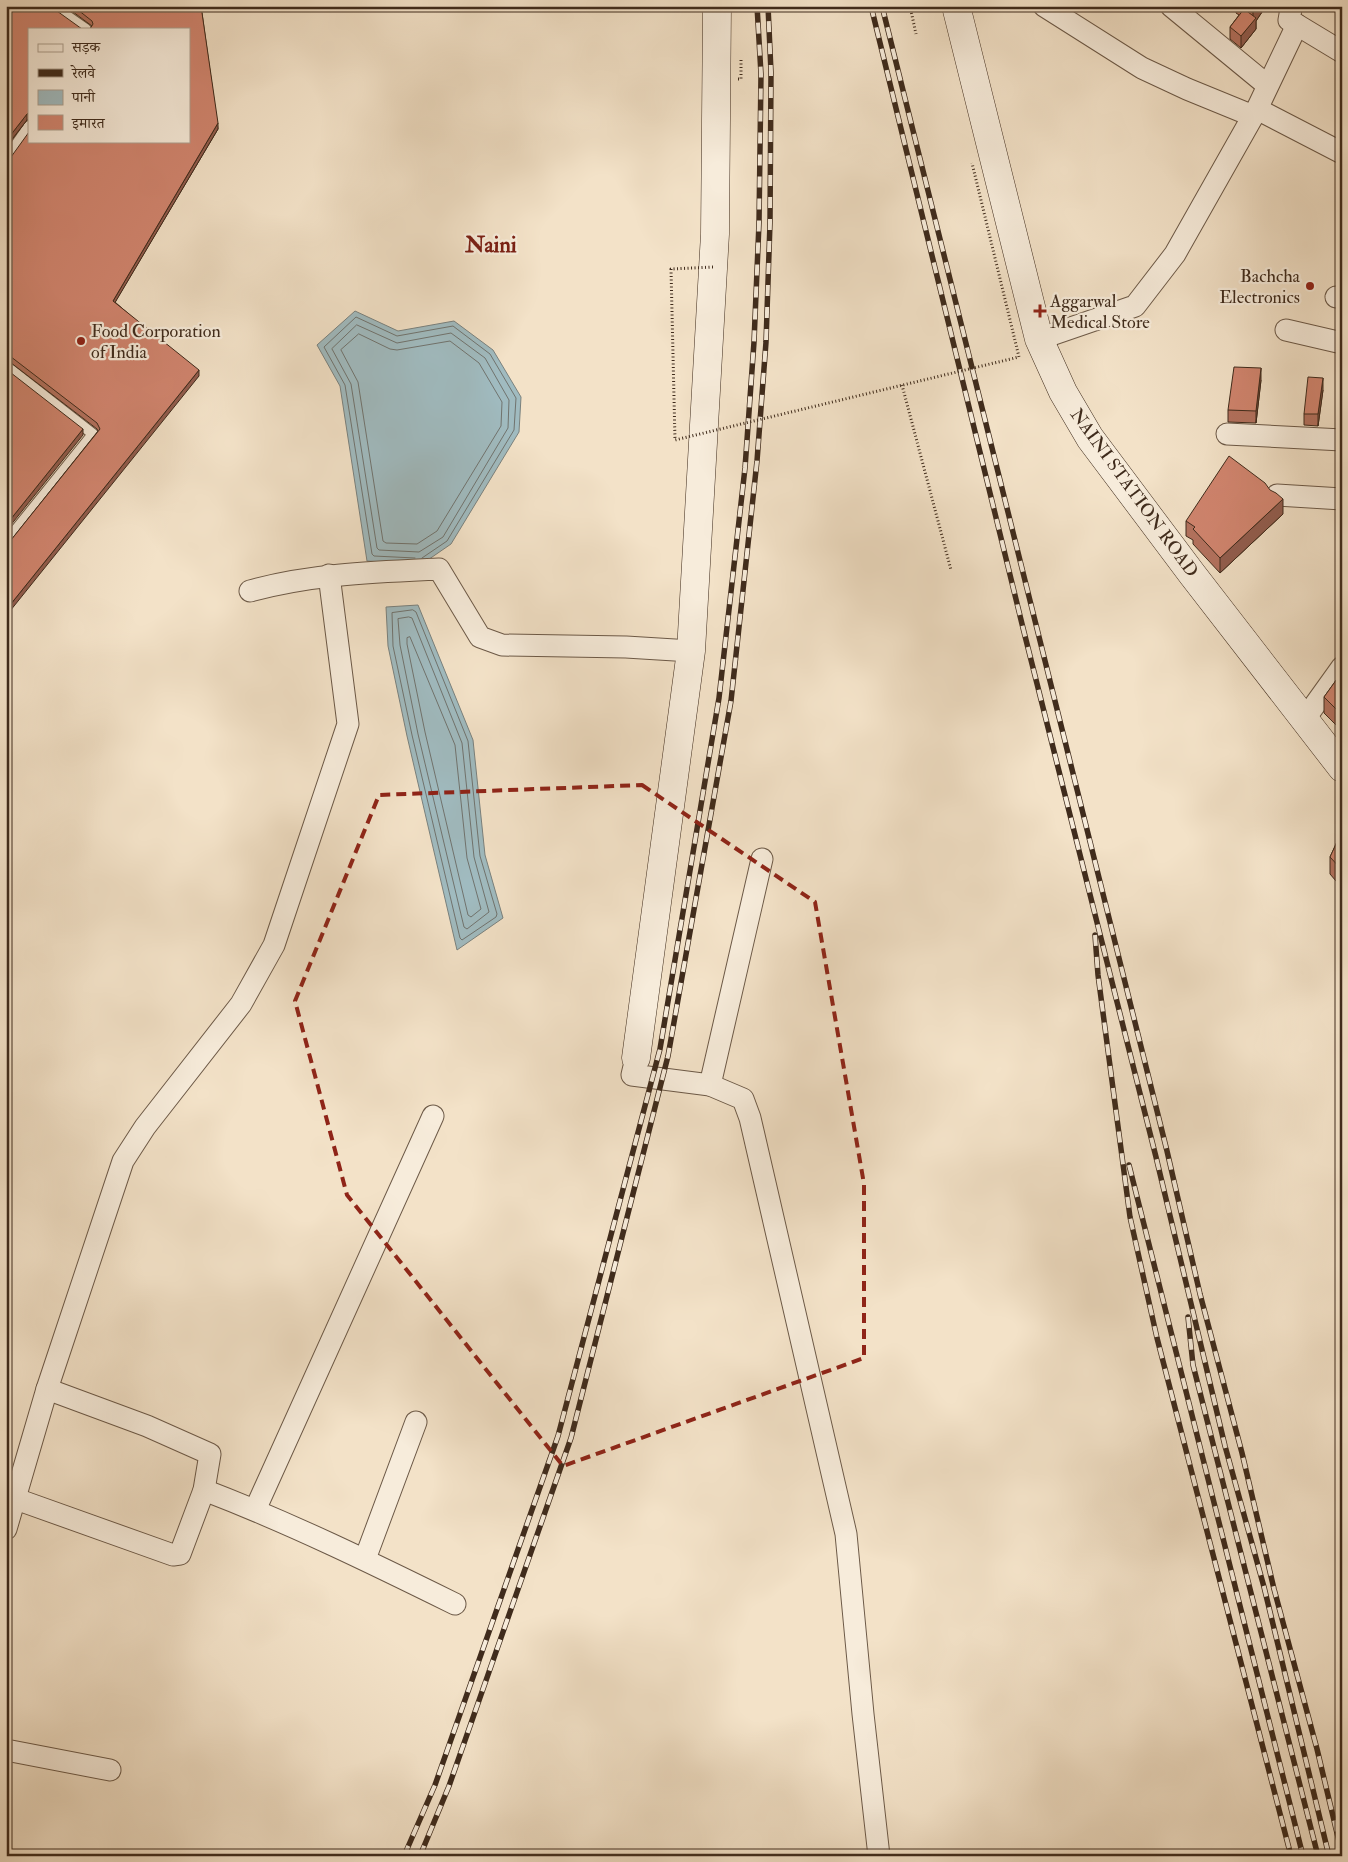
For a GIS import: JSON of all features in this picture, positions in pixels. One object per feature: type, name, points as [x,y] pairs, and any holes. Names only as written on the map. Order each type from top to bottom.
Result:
[{"type":"street","points":[[717,6],[715,234],[691,651],[636,1058],[632,1075],[710,1085],[744,1099],[750,1118],[846,1534],[879,1856]]},
{"type":"street","name":"NAINI STATION ROAD","points":[[956,6],[1039,339],[1063,392],[1090,438],[1342,768]]},
{"type":"street","points":[[1044,6],[1142,68],[1187,89],[1255,113],[1342,153]]},
{"type":"street","points":[[1171,6],[1267,85]]},
{"type":"street","points":[[1039,339],[1135,306],[1175,254],[1255,113],[1267,85],[1292,12],[1342,52]]},
{"type":"street","points":[[1286,330],[1342,342]]},
{"type":"street","points":[[1227,434],[1342,440]]},
{"type":"street","points":[[1277,496],[1342,499]]},
{"type":"street","points":[[250,592],[276,584],[329,575],[439,569],[480,637],[502,645],[626,647],[691,651]]},
{"type":"street","points":[[6,1529],[47,1389],[123,1161],[145,1127],[240,1004],[274,945],[348,724],[329,575]]},
{"type":"street","points":[[1304,720],[1342,667]]},
{"type":"street","points":[[710,1085],[762,859]]},
{"type":"street","points":[[255,1510],[433,1116]]},
{"type":"street","points":[[16,1499],[173,1555],[180,1554],[204,1490],[210,1454],[147,1426],[47,1389]]},
{"type":"street","points":[[365,1559],[416,1422]]},
{"type":"street","points":[[204,1490],[255,1510],[365,1559],[455,1604]]},
{"type":"street","points":[[6,1750],[110,1770]]},
{"type":"lane","points":[[53,6],[85,28]]},
{"type":"lane","points":[[6,159],[28,127]]},
{"type":"lane","points":[[6,542],[93,434],[7,367]]},
{"type":"path","points":[[910,6],[916,34]]},
{"type":"path","points":[[713,268],[671,269],[675,440],[1019,357],[972,163]]},
{"type":"path","points":[[902,385],[951,570]]},
{"type":"highlighted area","points":[[642,785],[815,902],[864,1184],[864,1358],[563,1466],[347,1195],[295,1001],[379,795]]},
{"type":"water","points":[[355,311],[398,331],[454,321],[493,350],[521,397],[519,432],[451,544],[422,564],[367,561],[340,386],[317,345]]},
{"type":"water","points":[[418,605],[473,740],[485,855],[503,918],[457,950],[388,646],[386,607]]},
{"type":"building","points":[[6,6],[50,6],[81,28],[28,28],[28,114],[6,141]]},
{"type":"building","name":"Food Corporation of India","points":[[73,6],[201,6],[218,123],[113,301],[199,370],[6,610],[6,542],[11,540],[100,429],[97,423],[6,353],[6,159],[11,157],[28,133],[28,142],[190,142],[190,28],[91,28],[93,24],[92,21]]},
{"type":"building","points":[[1243,6],[1258,6],[1253,13]]},
{"type":"building","points":[[1244,9],[1256,18],[1241,36],[1230,27]]},
{"type":"building","points":[[1234,367],[1261,368],[1256,411],[1228,410]]},
{"type":"building","points":[[6,369],[83,429],[6,525]]},
{"type":"building","points":[[1308,377],[1323,378],[1318,414],[1304,414]]},
{"type":"building","points":[[1229,456],[1283,499],[1220,558],[1193,529],[1195,527],[1186,521]]},
{"type":"building","points":[[1342,672],[1342,715],[1324,697]]},
{"type":"building","points":[[1342,831],[1342,870],[1330,857]]},
{"type":"railway","points":[[404,1856],[435,1785],[558,1436],[660,1049],[719,698],[745,468],[754,342],[759,223],[761,74],[757,6]]},
{"type":"railway","points":[[420,1856],[449,1786],[571,1438],[668,1056],[731,701],[757,461],[766,342],[770,223],[771,72],[768,6]]},
{"type":"railway","points":[[871,6],[1023,628],[1156,1157],[1225,1446],[1264,1587],[1329,1856]]},
{"type":"railway","points":[[882,6],[1167,1151],[1200,1294],[1242,1453],[1274,1589],[1317,1749],[1342,1854]]},
{"type":"railway","points":[[1095,935],[1098,975],[1130,1217],[1157,1338],[1291,1856]]},
{"type":"railway","points":[[1129,1165],[1303,1856]]},
{"type":"railway","points":[[1188,1317],[1193,1365],[1318,1856]]},
{"type":"place","name":"Bachcha Electronics","points":[[1310,286]]},
{"type":"place","name":"Aggarwal Medical Store","points":[[1040,311]]},
{"type":"place","name":"Food Corporation of India","points":[[81,341]]},
{"type":"district","name":"Naini","points":[[491,245]]}]
